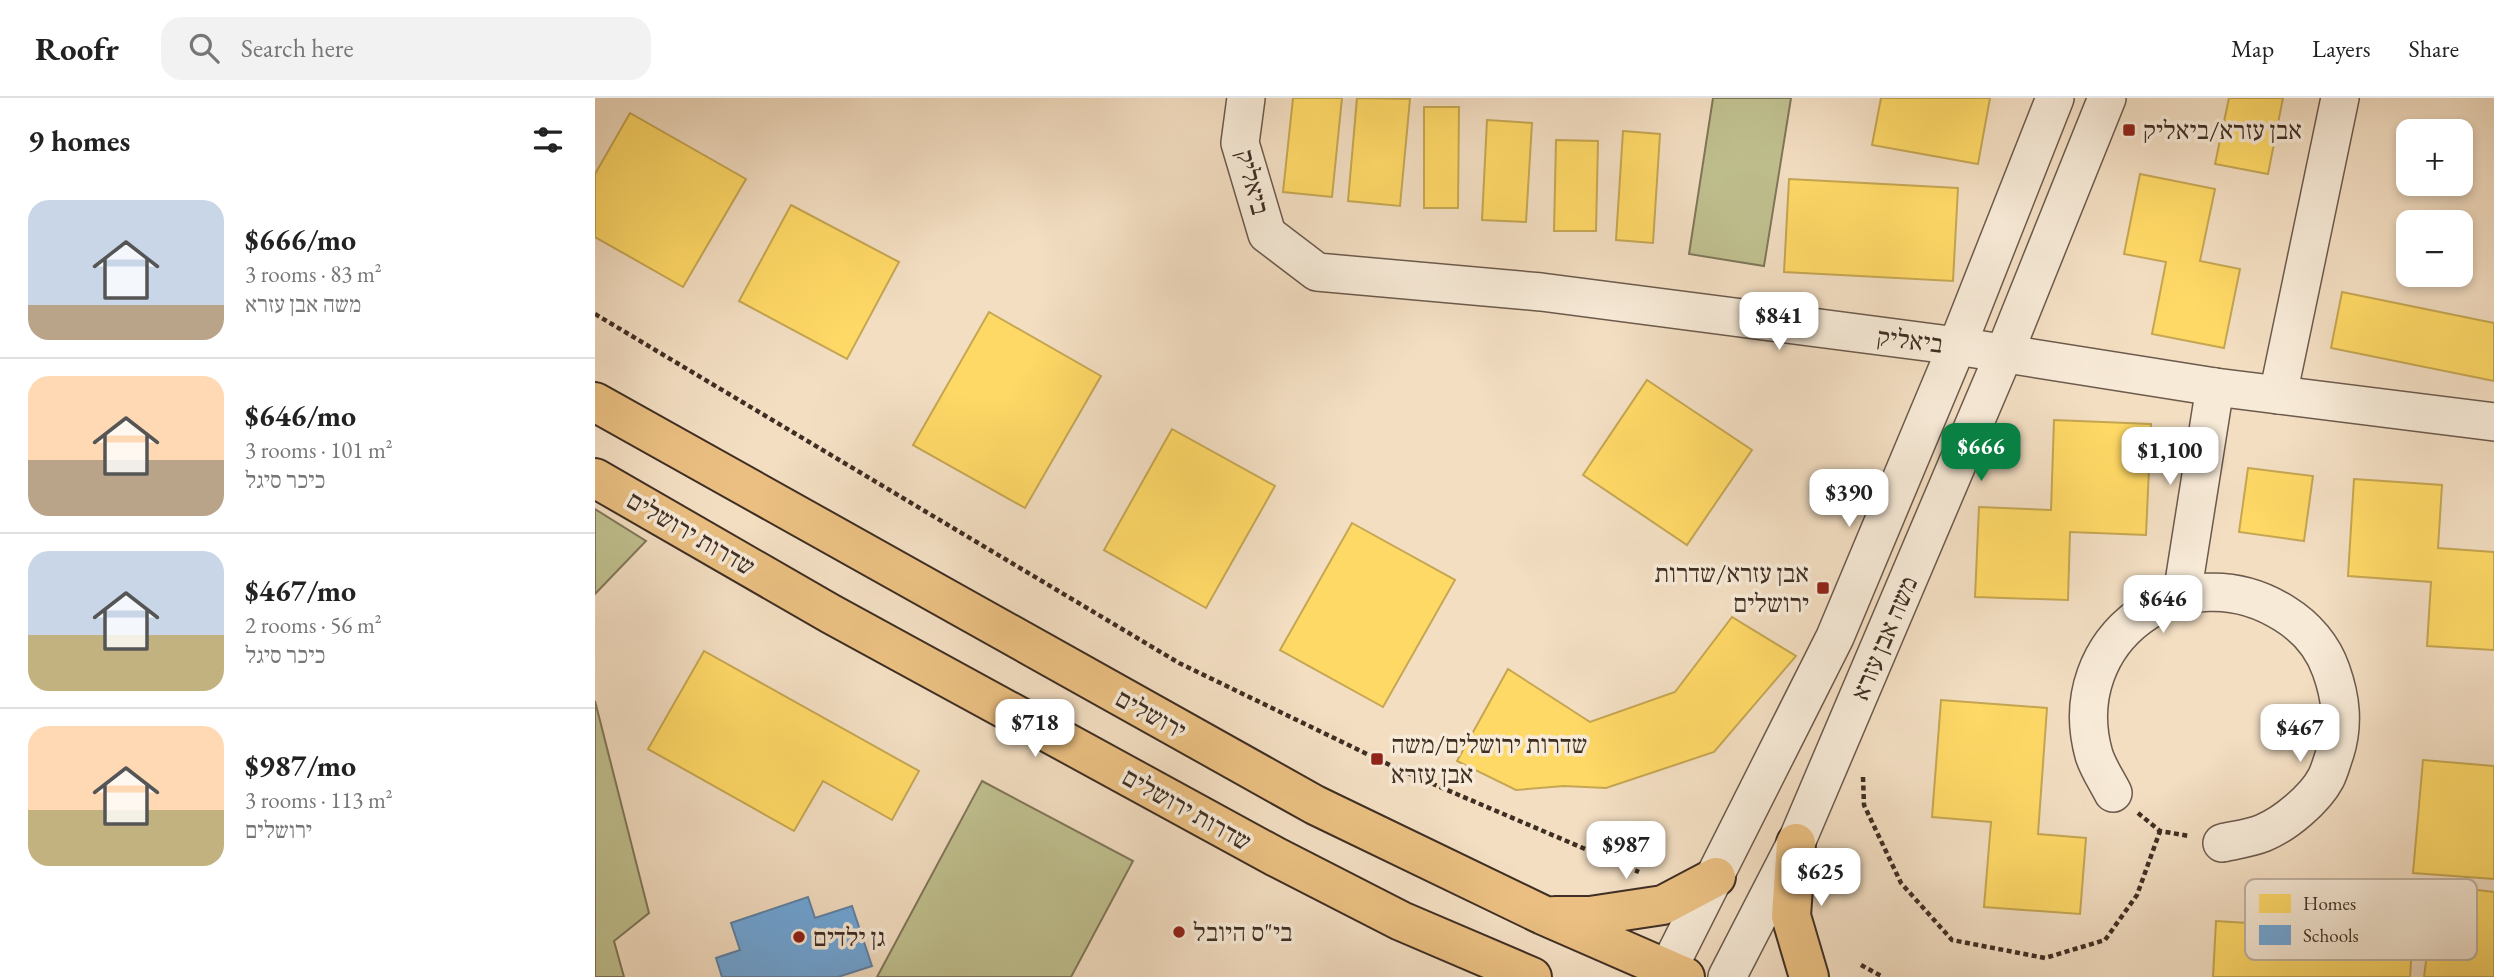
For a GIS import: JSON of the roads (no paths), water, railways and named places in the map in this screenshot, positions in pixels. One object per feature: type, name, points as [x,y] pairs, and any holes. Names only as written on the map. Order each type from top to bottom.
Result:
[{"type":"main road","name":"ירושלים","points":[[595,402],[1315,805],[1672,975]]},
{"type":"main road","name":"שדרות ירושלים","points":[[595,478],[831,614],[1276,857],[1401,921],[1521,974]]},
{"type":"main road","points":[[1796,843],[1791,916],[1809,977]]},
{"type":"main road","points":[[1543,915],[1590,916],[1663,905],[1716,877]]},
{"type":"street","name":"ביאליק","points":[[1247,98],[1240,143],[1267,234],[1317,272],[1541,292],[1957,346],[2215,387],[2494,422]]},
{"type":"street","name":"משה אבן עזרא","points":[[1672,975],[1716,877],[1835,637],[1957,346],[2055,98]]},
{"type":"street","name":"משה אבן עזרא","points":[[1727,977],[1796,843],[2004,354],[2107,98]]},
{"type":"street","points":[[2278,395],[2340,98]]},
{"type":"street","points":[[2182,595],[2215,387]]},
{"type":"street","points":[[2113,793],[2094,757],[2088,716],[2095,676],[2114,640],[2144,612],[2182,595],[2224,591],[2265,601],[2300,623],[2326,657],[2340,696],[2339,738],[2325,778],[2299,811],[2263,833],[2222,843]]},
{"type":"place","name":"אבן עזרא/ביאליק","points":[[2129,130]]},
{"type":"place","name":"אבן עזרא/שדרות ירושלים","points":[[1823,588]]},
{"type":"place","name":"שדרות ירושלים/משה אבן עזרא","points":[[1377,759]]},
{"type":"place","name":"בי\"ס היובל","points":[[1179,932]]},
{"type":"place","name":"גן ילדים","points":[[799,937]]}]
